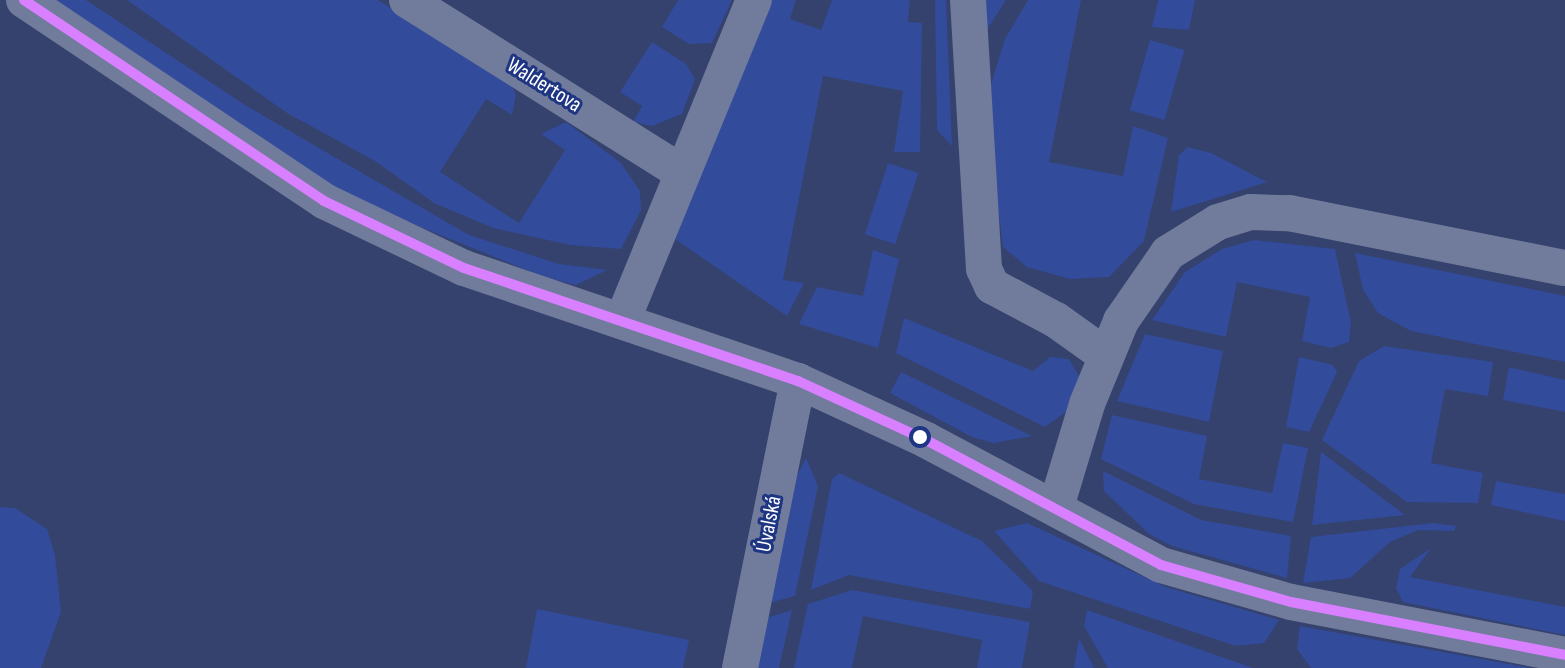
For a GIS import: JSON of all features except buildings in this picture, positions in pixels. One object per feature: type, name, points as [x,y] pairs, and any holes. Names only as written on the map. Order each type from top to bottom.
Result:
[{"type":"street","points":[[24,0],[324,201],[464,268],[623,319],[798,381],[1056,507],[1161,565],[1254,592],[1565,655]]},
{"type":"street","name":"Waldertova","points":[[407,0],[681,172]]},
{"type":"street","points":[[623,319],[754,0]]},
{"type":"street","points":[[968,0],[984,269],[992,286],[1056,320],[1105,355]]},
{"type":"street","points":[[1056,507],[1105,355],[1147,277],[1168,253],[1218,222],[1251,212],[1337,220],[1565,268]]},
{"type":"street","name":"Úvalská","points":[[740,668],[798,381]]},
{"type":"shaded area","points":[[47,0],[86,0],[245,105],[469,235],[559,264],[607,270],[576,285],[544,277],[376,209],[287,160]]},
{"type":"shaded area","points":[[127,0],[378,0],[510,82],[516,95],[512,115],[486,99],[440,172],[519,223],[565,150],[541,134],[566,122],[621,163],[640,191],[641,210],[621,249],[570,245],[493,228],[434,203],[375,161],[287,113]]},
{"type":"shaded area","points":[[678,0],[732,0],[712,43],[689,44],[662,27]]},
{"type":"shaded area","points":[[771,0],[796,0],[790,19],[821,30],[832,0],[910,0],[908,22],[922,23],[920,152],[894,152],[903,91],[823,76],[783,280],[804,283],[787,316],[675,239]]},
{"type":"shaded area","points":[[935,0],[946,0],[952,146],[937,130]]},
{"type":"shaded area","points":[[983,0],[1006,0],[982,38]]},
{"type":"shaded area","points":[[1028,0],[1081,0],[1049,162],[1123,176],[1133,126],[1168,138],[1144,241],[1109,277],[1070,279],[1027,267],[1003,247],[985,104],[1005,39]]},
{"type":"shaded area","points":[[1158,0],[1195,0],[1189,30],[1152,27]]},
{"type":"shaded area","points":[[1150,40],[1185,50],[1164,120],[1130,110]]},
{"type":"shaded area","points":[[652,42],[686,64],[695,79],[682,114],[652,126],[633,122],[642,106],[620,92]]},
{"type":"shaded area","points":[[1188,147],[1211,153],[1267,182],[1171,212],[1179,155]]},
{"type":"shaded area","points":[[888,163],[918,173],[895,244],[865,234]]},
{"type":"shaded area","points":[[1254,240],[1335,249],[1351,323],[1349,342],[1331,348],[1302,341],[1310,297],[1237,282],[1226,337],[1152,320],[1185,272],[1222,249]]},
{"type":"shaded area","points":[[873,250],[899,259],[878,348],[799,324],[817,287],[863,296]]},
{"type":"shaded area","points":[[1355,253],[1565,296],[1565,362],[1411,331],[1378,313],[1363,290]]},
{"type":"shaded area","points":[[904,318],[1033,371],[1050,357],[1069,359],[1080,378],[1070,409],[1045,427],[896,353]]},
{"type":"shaded area","points":[[1145,334],[1223,351],[1209,422],[1117,401]]},
{"type":"shaded area","points":[[1384,346],[1493,362],[1488,396],[1445,389],[1431,463],[1483,473],[1478,503],[1407,502],[1322,440],[1359,361]]},
{"type":"shaded area","points":[[1299,357],[1333,365],[1337,372],[1309,432],[1286,427]]},
{"type":"shaded area","points":[[1509,367],[1565,380],[1565,412],[1503,400]]},
{"type":"shaded area","points":[[901,372],[1032,436],[994,443],[972,437],[890,393]]},
{"type":"shaded area","points":[[1112,415],[1207,436],[1199,479],[1272,493],[1283,443],[1308,448],[1293,522],[1194,504],[1101,459]]},
{"type":"shaded area","points":[[1321,452],[1405,515],[1312,525]]},
{"type":"shaded area","points":[[806,458],[818,486],[795,596],[769,603],[794,481]]},
{"type":"shaded area","points":[[1103,471],[1201,520],[1291,536],[1287,578],[1172,546],[1149,534],[1104,491]]},
{"type":"shaded area","points":[[839,473],[982,541],[1033,591],[1030,609],[849,575],[811,590],[832,479]]},
{"type":"shaded area","points":[[1496,481],[1565,494],[1565,521],[1491,505]]},
{"type":"shaded area","points":[[0,507],[15,508],[47,529],[55,555],[61,612],[41,668],[0,668]]},
{"type":"shaded area","points":[[1027,523],[1166,587],[1279,620],[1264,643],[1236,646],[1039,581],[994,531]]},
{"type":"shaded area","points":[[1433,523],[1456,526],[1454,531],[1418,530],[1390,542],[1350,578],[1303,583],[1311,537]]},
{"type":"shaded area","points":[[1431,548],[1410,577],[1565,607],[1565,635],[1403,602],[1396,588],[1400,569]]},
{"type":"shaded area","points":[[852,590],[1030,622],[1022,668],[977,668],[982,640],[863,616],[852,668],[794,668],[808,604]]},
{"type":"shaded area","points":[[537,609],[689,640],[683,668],[526,668]]},
{"type":"shaded area","points":[[792,610],[779,668],[754,668],[763,619]]},
{"type":"shaded area","points":[[1087,610],[1253,668],[1108,668],[1084,626]]},
{"type":"shaded area","points":[[1300,626],[1531,668],[1311,668],[1297,649]]},
{"type":"shaded area","points":[[1079,638],[1094,668],[1074,668]]},
{"type":"transit line","points":[[24,0],[324,201],[464,268],[798,381],[926,440],[1161,565],[1291,602],[1565,655]]}]
